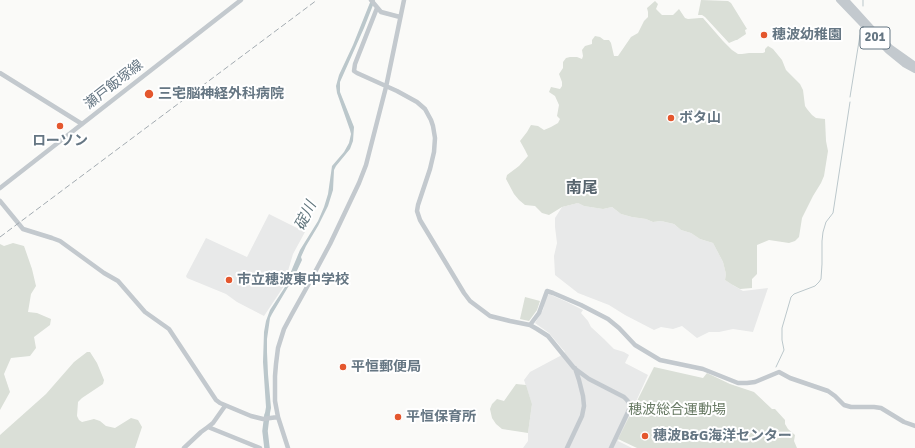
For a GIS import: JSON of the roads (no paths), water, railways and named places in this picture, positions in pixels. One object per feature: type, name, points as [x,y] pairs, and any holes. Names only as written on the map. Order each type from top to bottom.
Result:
[{"type":"highway","name":"201","points":[[839,0],[888,51],[904,64],[915,70]]},
{"type":"highway","name":"201","points":[[846,0],[876,33],[892,48],[915,65]]},
{"type":"street","name":"瀬戸飯塚線","points":[[0,188],[242,0]]},
{"type":"street","points":[[288,448],[278,416],[275,395],[276,364],[282,336],[360,183],[386,86],[404,0]]},
{"type":"street","points":[[374,4],[381,12],[385,14],[400,17]]},
{"type":"street","points":[[374,4],[354,71],[417,102],[425,109],[432,120],[435,138],[433,160],[418,205],[417,211],[420,220],[470,301],[490,316],[530,325],[537,329],[548,336],[574,368],[589,379],[624,397],[629,403],[630,408],[611,448]]},
{"type":"street","points":[[0,73],[82,124]]},
{"type":"street","points":[[0,201],[23,229],[60,241],[104,273],[118,281],[144,312],[170,329],[216,400],[225,406],[251,416],[263,419],[278,416]]},
{"type":"street","points":[[530,325],[539,313],[547,291],[581,305],[608,319],[635,345],[660,360],[703,369],[707,372],[738,383],[755,382],[779,372],[790,378],[828,391],[844,405],[851,407],[881,408],[904,422],[915,426]]},
{"type":"street","points":[[567,448],[582,416],[584,406],[579,380],[574,368]]},
{"type":"street","points":[[184,448],[213,423],[225,406]]},
{"type":"street","points":[[208,427],[260,448]]},
{"type":"waterway","points":[[863,0],[863,6]]},
{"type":"waterway","points":[[850,97],[860,35]]},
{"type":"waterway","points":[[776,367],[784,350],[782,328],[791,297],[794,294],[815,286],[821,279],[823,232],[826,222],[833,213],[850,102]]},
{"type":"waterway","name":"碇川","points":[[267,415],[265,431],[267,448]]},
{"type":"railway","points":[[0,237],[317,0]]},
{"type":"place","name":"穂波幼稚園","points":[[764,35]]},
{"type":"place","name":"三宅脳神経外科病院","points":[[149,94]]},
{"type":"place","name":"ボタ山","points":[[671,118]]},
{"type":"place","name":"ローソン","points":[[60,126]]},
{"type":"place","name":"市立穂波東中学校","points":[[229,280]]},
{"type":"place","name":"平恒郵便局","points":[[343,367]]},
{"type":"place","name":"平恒保育所","points":[[398,417]]},
{"type":"place","name":"穂波B&G海洋センター","points":[[645,436]]},
{"type":"district","name":"南尾","points":[[582,189]]},
{"type":"park label","name":"穂波総合運動場","points":[[677,410]]}]
